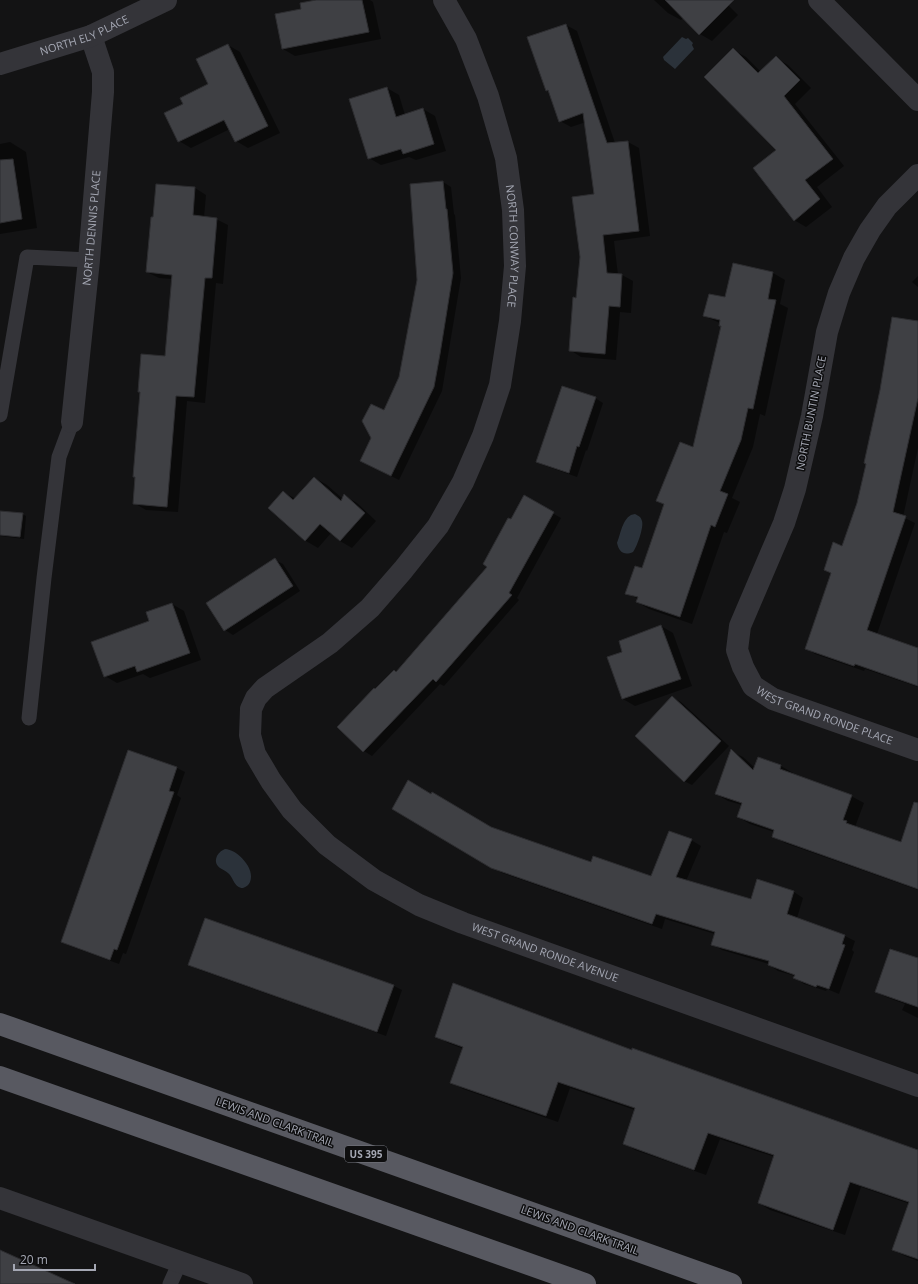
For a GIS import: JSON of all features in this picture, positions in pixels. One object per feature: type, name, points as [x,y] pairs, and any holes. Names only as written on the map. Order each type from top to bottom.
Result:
[{"type":"highway","name":"LEWIS AND CLARK TRAIL","points":[[0,1024],[731,1284]]},
{"type":"highway","points":[[0,1077],[586,1284]]},
{"type":"street","name":"NORTH ELY PLACE","points":[[0,64],[91,36],[166,0]]},
{"type":"street","name":"NORTH CONWAY PLACE","points":[[250,720],[251,709],[256,698],[265,688],[330,643],[370,608],[438,526],[463,482],[483,436],[500,385],[510,321],[515,266],[513,210],[507,166],[488,96],[466,39],[444,0]]},
{"type":"street","points":[[819,0],[918,100]]},
{"type":"street","name":"NORTH DENNIS PLACE","points":[[72,422],[89,260],[103,92],[103,72],[99,56],[91,36]]},
{"type":"street","name":"NORTH BUNTIN PLACE","points":[[742,667],[737,650],[740,626],[784,523],[795,489],[812,416],[827,332],[839,293],[854,258],[870,230],[887,206],[918,175]]},
{"type":"street","name":"WEST GRAND RONDE PLACE","points":[[742,667],[753,686],[773,699],[918,750]]},
{"type":"street","name":"WEST GRAND RONDE AVENUE","points":[[250,720],[250,735],[255,754],[271,781],[292,810],[327,845],[374,880],[419,905],[471,926],[918,1086]]},
{"type":"street","points":[[0,1198],[242,1284]]},
{"type":"lane","points":[[0,415],[27,257],[89,260]]},
{"type":"lane","points":[[28,718],[59,457],[72,422]]},
{"type":"lane","points":[[170,1284],[180,1262]]},
{"type":"shaded area","points":[[682,37],[686,39],[688,38],[693,43],[692,45],[694,49],[675,69],[664,60],[663,57]]},
{"type":"shaded area","points":[[635,514],[642,520],[641,532],[635,549],[633,552],[627,554],[619,549],[617,543],[625,521],[631,515]]},
{"type":"shaded area","points":[[225,849],[235,852],[248,866],[251,877],[250,883],[243,888],[236,885],[230,875],[216,863],[216,857],[222,850]]},
{"type":"building","points":[[316,0],[362,0],[369,32],[282,49],[275,14],[301,9],[300,3]]},
{"type":"building","points":[[665,0],[734,0],[699,35]]},
{"type":"building","points":[[566,24],[607,143],[628,141],[639,231],[603,235],[607,273],[622,274],[620,307],[609,306],[605,354],[569,351],[573,297],[576,298],[580,257],[572,197],[594,194],[583,113],[559,122],[548,90],[546,91],[527,37]]},
{"type":"building","points":[[228,44],[268,126],[235,142],[224,120],[178,142],[164,113],[183,104],[180,98],[208,84],[196,59]]},
{"type":"building","points":[[733,48],[758,73],[776,56],[800,80],[784,96],[833,159],[805,180],[820,199],[794,221],[753,168],[776,150],[704,77]]},
{"type":"building","points":[[387,87],[396,117],[423,108],[434,144],[403,154],[401,149],[368,159],[349,99]]},
{"type":"building","points":[[13,159],[22,219],[0,223],[0,160]]},
{"type":"building","points":[[443,181],[453,273],[440,354],[434,387],[391,476],[360,461],[371,438],[362,421],[371,404],[384,410],[399,377],[417,280],[410,184]]},
{"type":"building","points":[[156,184],[195,187],[193,215],[217,218],[212,278],[205,278],[194,397],[176,396],[167,507],[133,504],[135,477],[133,477],[140,392],[138,392],[141,354],[165,356],[172,275],[146,272],[151,217],[153,217]]},
{"type":"building","points":[[733,263],[773,272],[768,299],[776,300],[753,409],[748,408],[741,440],[720,491],[728,494],[715,527],[711,525],[680,617],[636,602],[638,597],[625,594],[635,566],[642,568],[664,504],[656,501],[680,442],[693,447],[721,326],[719,326],[720,320],[703,316],[709,294],[725,297]]},
{"type":"building","points":[[892,317],[918,321],[918,398],[893,512],[906,516],[867,630],[918,648],[918,686],[855,664],[854,666],[805,649],[831,573],[824,570],[833,542],[842,546],[857,503],[880,390]]},
{"type":"building","points":[[562,386],[596,397],[579,447],[577,446],[569,473],[536,462]]},
{"type":"building","points":[[314,477],[341,501],[344,494],[365,513],[340,541],[320,524],[305,541],[268,508],[283,491],[293,500]]},
{"type":"building","points":[[524,495],[554,512],[509,593],[512,595],[436,682],[433,679],[363,752],[337,727],[374,688],[375,689],[394,670],[396,672],[487,567],[483,564],[508,518],[511,519]]},
{"type":"building","points":[[0,511],[23,513],[20,537],[0,535]]},
{"type":"building","points":[[275,558],[293,586],[224,631],[206,603]]},
{"type":"building","points":[[172,603],[190,653],[137,672],[135,666],[104,677],[91,642],[149,621],[146,612]]},
{"type":"building","points":[[661,625],[681,679],[622,699],[607,657],[622,652],[619,641]]},
{"type":"building","points":[[672,696],[721,741],[684,782],[635,736]]},
{"type":"building","points":[[731,749],[753,770],[758,757],[781,765],[780,769],[852,795],[843,820],[847,821],[846,823],[901,842],[914,802],[918,803],[918,889],[772,837],[774,830],[737,817],[742,803],[715,794]]},
{"type":"building","points":[[128,750],[177,767],[169,791],[174,792],[117,950],[114,949],[110,960],[61,942]]},
{"type":"building","points":[[408,780],[431,794],[432,792],[491,827],[591,862],[593,856],[651,876],[669,831],[692,839],[676,877],[751,899],[757,879],[794,891],[787,914],[845,935],[842,944],[845,945],[829,989],[817,985],[816,987],[793,978],[795,975],[768,965],[769,961],[711,945],[715,932],[656,914],[652,924],[491,868],[392,809]]},
{"type":"building","points":[[205,918],[394,985],[377,1032],[188,965]]},
{"type":"building","points":[[890,949],[918,958],[918,1007],[875,992]]},
{"type":"building","points":[[453,983],[632,1050],[632,1048],[918,1150],[918,1259],[892,1250],[909,1202],[850,1182],[833,1230],[758,1203],[774,1155],[708,1133],[694,1170],[623,1144],[635,1108],[558,1082],[546,1116],[450,1083],[463,1047],[435,1037]]},
{"type":"building","points":[[0,1250],[75,1284],[0,1284]]}]
